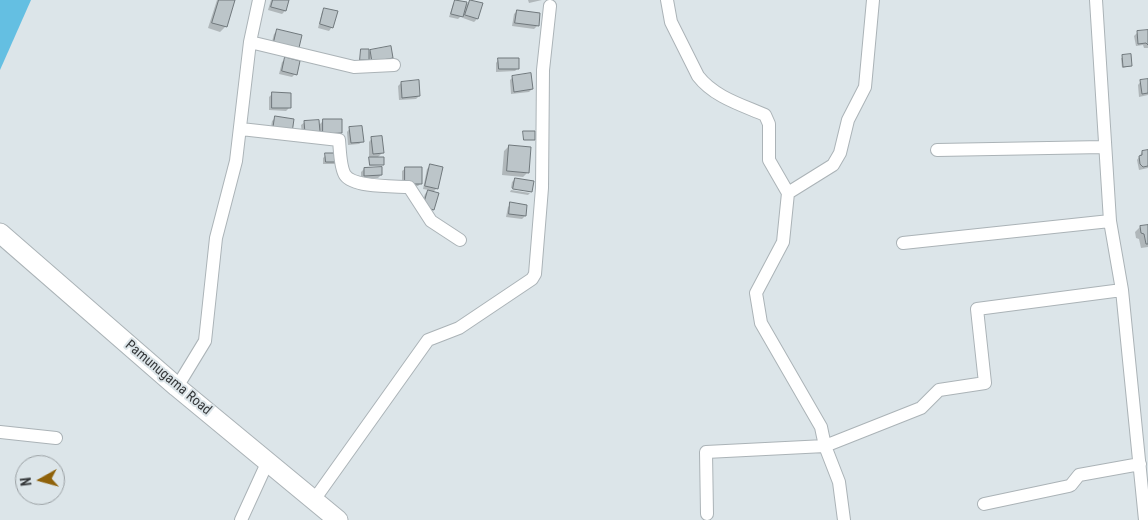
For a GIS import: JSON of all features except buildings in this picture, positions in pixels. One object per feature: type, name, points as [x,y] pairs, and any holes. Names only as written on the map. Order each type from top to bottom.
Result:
[{"type":"main road","name":"Pamunugama Road","points":[[0,234],[177,387],[338,520]]},
{"type":"street","points":[[177,387],[205,341],[216,238],[236,162],[250,42],[259,0]]},
{"type":"street","points":[[667,0],[672,22],[703,84],[723,97],[765,115],[769,124],[769,160],[788,193],[783,242],[756,293],[761,323],[821,427],[825,446],[839,482],[844,520]]},
{"type":"street","points":[[788,193],[834,166],[840,153],[848,120],[865,87],[873,0]]},
{"type":"street","points":[[1096,0],[1110,221],[1122,290],[1145,520]]},
{"type":"street","points":[[314,500],[428,340],[459,328],[532,279],[535,274],[542,188],[543,70],[550,6]]},
{"type":"street","points":[[250,42],[354,67],[394,65]]},
{"type":"street","points":[[241,129],[338,140],[344,173],[348,178],[364,184],[409,187],[431,221],[460,240]]},
{"type":"street","points":[[937,150],[1104,148]]},
{"type":"street","points":[[902,243],[1110,221]]},
{"type":"street","points":[[707,514],[706,452],[825,446],[921,408],[939,390],[985,383],[977,309],[1122,290]]},
{"type":"street","points":[[0,432],[56,438]]},
{"type":"street","points":[[241,520],[268,461]]},
{"type":"street","points":[[984,504],[1071,485],[1079,475],[1140,464]]},
{"type":"water","points":[[0,0],[31,0],[0,70]]}]
